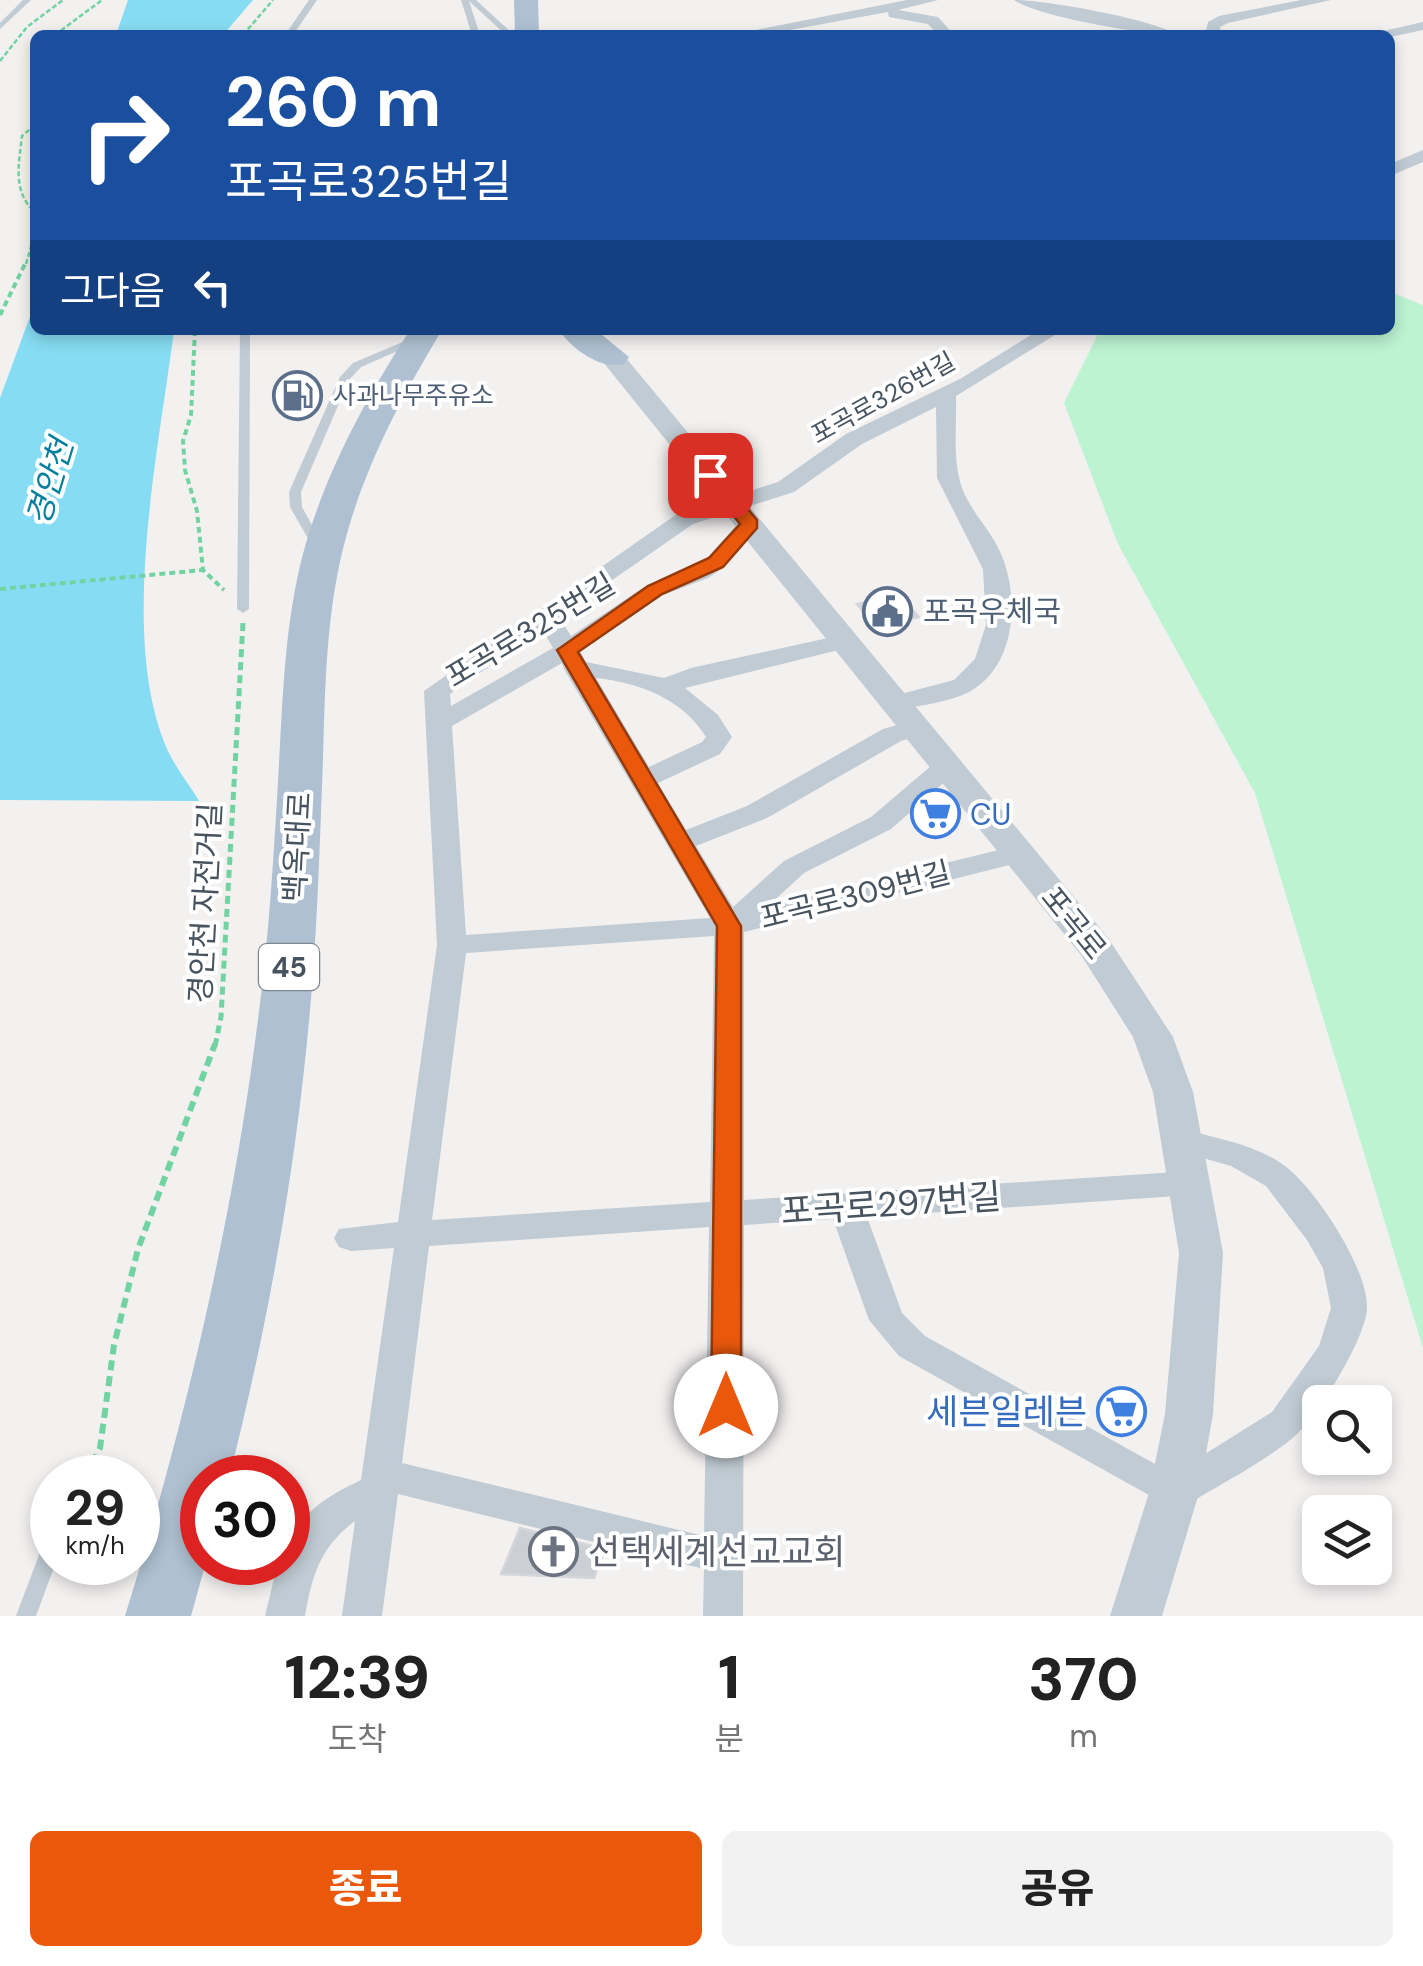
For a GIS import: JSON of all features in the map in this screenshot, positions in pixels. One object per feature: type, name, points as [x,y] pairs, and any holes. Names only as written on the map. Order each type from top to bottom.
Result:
[{"type":"main road","points":[[526,0],[528,30]]},
{"type":"main road","name":"백옥대로","points":[[158,1616],[184,1534],[266,1156],[293,924],[306,662],[322,554],[354,466],[423,335]]},
{"type":"street","points":[[764,30],[930,0]]},
{"type":"street","points":[[1021,0],[1066,14],[1127,22],[1153,30]]},
{"type":"street","points":[[1209,30],[1224,19],[1324,0]]},
{"type":"street","points":[[858,12],[923,17],[943,30]]},
{"type":"street","points":[[1395,31],[1423,26]]},
{"type":"street","points":[[1395,169],[1423,155]]},
{"type":"street","name":"포곡로326번길","points":[[439,723],[437,690],[686,519],[742,514],[854,439],[946,393],[1045,335]]},
{"type":"street","name":"포곡로","points":[[603,344],[1095,947],[1144,1022],[1174,1092],[1192,1183],[1200,1273],[1190,1414],[1174,1492],[1136,1616]]},
{"type":"street","points":[[680,842],[757,812],[892,735],[906,715],[961,686],[983,669],[995,644],[999,601],[990,555],[956,500],[948,478],[946,393]]},
{"type":"street","name":"포곡로325번길","points":[[439,723],[572,660],[655,590],[716,562],[742,514]]},
{"type":"street","points":[[546,615],[729,926],[723,1616]]},
{"type":"street","points":[[662,688],[691,676],[846,641]]},
{"type":"street","points":[[572,660],[690,700],[711,720],[719,737],[711,748],[644,780]]},
{"type":"street","points":[[362,1616],[452,945],[439,723]]},
{"type":"street","points":[[729,926],[794,867],[881,823],[946,766]]},
{"type":"street","name":"포곡로309번길","points":[[452,945],[729,926],[1019,854]]},
{"type":"street","points":[[846,1207],[887,1320],[912,1346],[1174,1492],[1285,1424],[1336,1352],[1349,1308],[1340,1268],[1320,1232],[1278,1178],[1242,1157],[1184,1141]]},
{"type":"street","name":"포곡로297번길","points":[[351,1238],[1192,1183]]},
{"type":"street","points":[[285,1616],[290,1576],[316,1528],[380,1482],[725,1558]]},
{"type":"lane","points":[[0,27],[27,0]]},
{"type":"lane","points":[[292,30],[313,0]]},
{"type":"lane","points":[[469,0],[475,30]]},
{"type":"lane","points":[[469,0],[504,30]]},
{"type":"lane","points":[[244,609],[246,335]]},
{"type":"lane","points":[[26,1616],[38,1585]]},
{"type":"path","points":[[0,61],[28,27],[62,0]]},
{"type":"path","points":[[61,30],[102,0]]},
{"type":"path","points":[[247,30],[273,0]]},
{"type":"path","points":[[30,129],[22,136],[18,192],[23,205],[30,209]]},
{"type":"path","points":[[0,315],[23,273],[30,250]]},
{"type":"path","points":[[195,335],[184,470],[197,511],[203,570],[244,609]]},
{"type":"path","points":[[0,589],[203,570]]},
{"type":"path","name":"경안천 자전거길","points":[[96,1455],[114,1345],[138,1248],[214,1051],[221,1017],[244,609]]},
{"type":"green space","points":[[1395,294],[1423,305],[1423,1348],[1255,793],[1118,544],[1064,403],[1098,335],[1395,335]]},
{"type":"water","points":[[128,0],[253,0],[227,30],[118,30]]},
{"type":"water","name":"경안천","points":[[30,317],[30,335],[173,335],[146,542],[145,652],[153,703],[167,749],[199,801],[0,800],[0,398]]},
{"type":"building","name":"포곡우체국","points":[[900,596],[919,617],[875,626],[857,604]]},
{"type":"building","points":[[520,1528],[605,1549],[594,1578],[501,1574]]},
{"type":"place","name":"사과나무주유소","points":[[298,395]]},
{"type":"place","name":"포곡우체국","points":[[888,611]]},
{"type":"place","name":"CU","points":[[935,814]]},
{"type":"place","name":"세븐일레븐","points":[[1122,1412]]},
{"type":"place","name":"선택세계선교교회","points":[[553,1552]]},
{"type":"route","points":[[710,475],[750,524],[716,562],[700,573],[655,590],[567,650],[729,926],[726,1406]]}]
